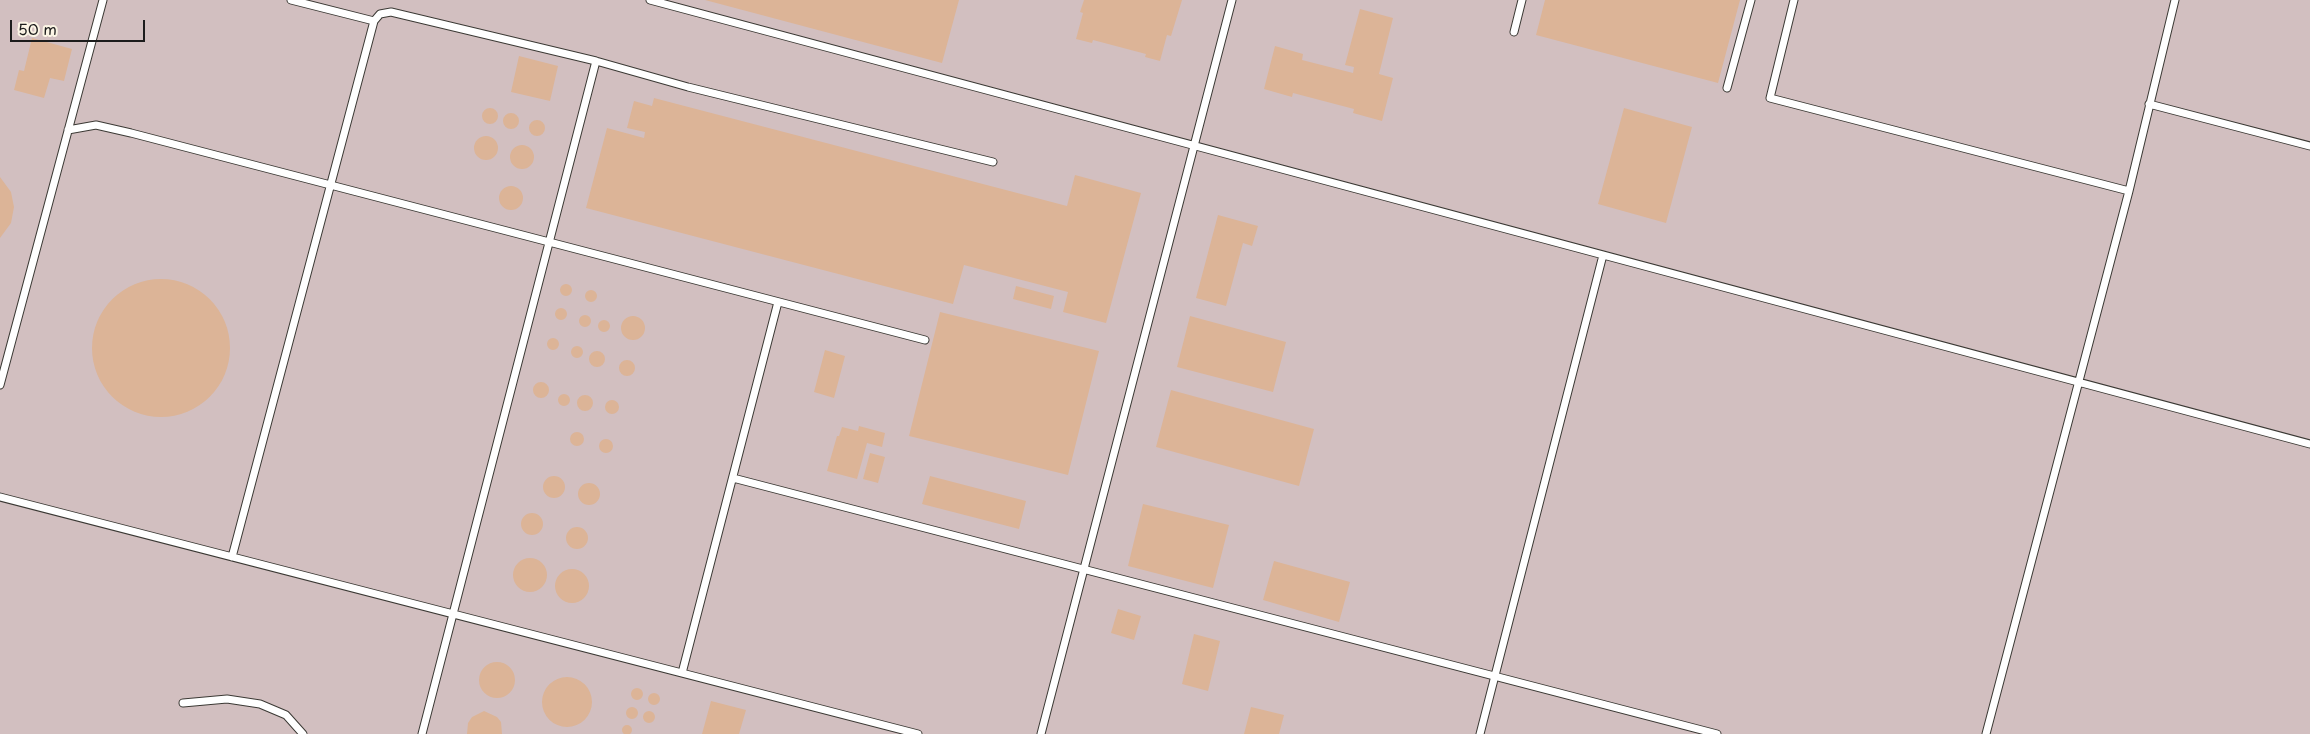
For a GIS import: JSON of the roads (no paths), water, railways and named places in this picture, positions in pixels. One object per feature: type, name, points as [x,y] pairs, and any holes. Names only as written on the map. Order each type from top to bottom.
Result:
[{"type":"lane","points":[[0,386],[103,0]]},
{"type":"lane","points":[[291,0],[374,21]]},
{"type":"lane","points":[[650,0],[2310,444]]},
{"type":"lane","points":[[1041,734],[1232,0]]},
{"type":"lane","points":[[1514,32],[1522,0]]},
{"type":"lane","points":[[1728,88],[1751,0]]},
{"type":"lane","points":[[1794,0],[1770,98],[2128,191]]},
{"type":"lane","points":[[1986,734],[2128,191],[2175,0]]},
{"type":"lane","points":[[232,557],[374,21],[380,14],[391,12],[596,60],[697,89],[993,162]]},
{"type":"lane","points":[[422,734],[596,60]]},
{"type":"lane","points":[[2150,104],[2310,146]]},
{"type":"lane","points":[[68,130],[96,125],[550,241],[925,340]]},
{"type":"lane","points":[[1480,734],[1603,255]]},
{"type":"lane","points":[[682,673],[778,302]]},
{"type":"lane","points":[[733,478],[1717,734]]},
{"type":"lane","points":[[0,497],[918,734]]},
{"type":"lane","points":[[183,703],[227,699],[260,704],[286,715],[303,734]]}]
